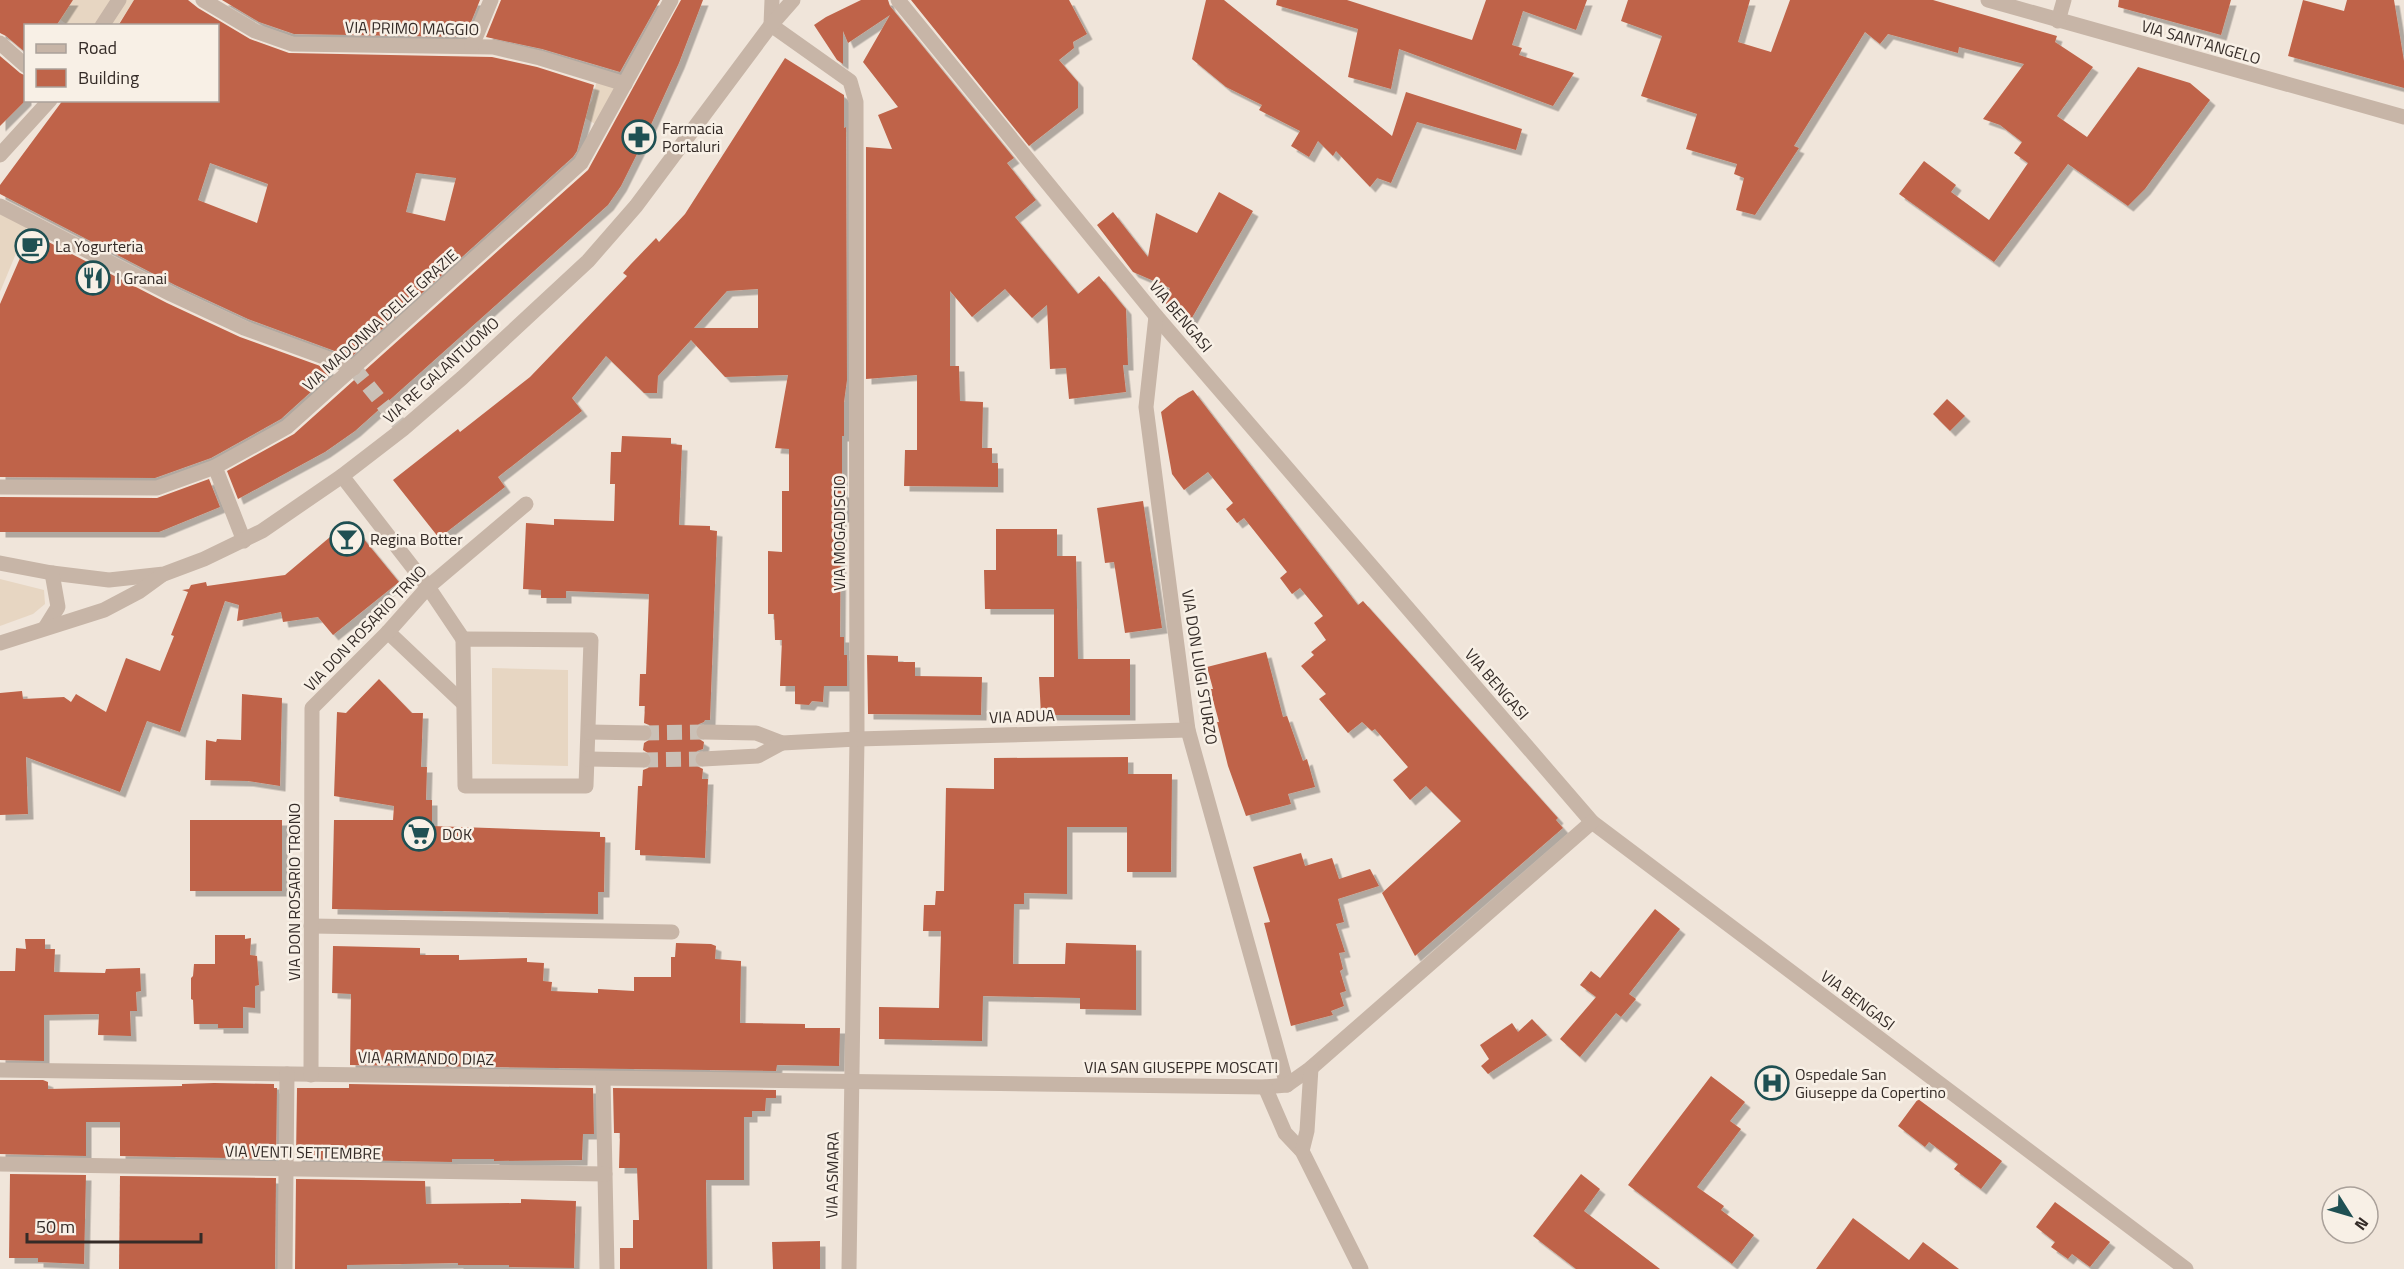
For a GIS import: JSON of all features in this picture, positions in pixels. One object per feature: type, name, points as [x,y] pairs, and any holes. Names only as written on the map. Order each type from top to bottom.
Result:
[{"type":"street","points":[[103,24],[119,0]]},
{"type":"street","name":"VIA PRIMO MAGGIO","points":[[203,0],[255,31],[292,44],[493,47],[540,58],[626,84]]},
{"type":"street","points":[[472,46],[490,0]]},
{"type":"street","name":"VIA MADONNA DELLE GRAZIE","points":[[0,487],[157,488],[214,467],[287,428],[580,163],[671,0]]},
{"type":"street","points":[[771,0],[771,25]]},
{"type":"street","name":"VIA RE GALANTUOMO","points":[[0,563],[52,573],[109,580],[164,574],[244,541],[342,476],[403,429],[462,378],[588,261],[636,206],[771,25],[793,0]]},
{"type":"street","name":"VIA BENGASI","points":[[898,0],[1156,316],[1592,822],[2186,1269]]},
{"type":"street","name":"VIA SANT'ANGELO","points":[[1988,0],[2404,117]]},
{"type":"street","points":[[2058,21],[2064,0]]},
{"type":"street","name":"VIA MOGADISCIO","points":[[771,25],[850,81],[856,102],[857,738],[852,1083]]},
{"type":"street","points":[[0,44],[24,64]]},
{"type":"street","points":[[0,155],[48,102]]},
{"type":"street","points":[[0,206],[171,294],[223,318],[354,368]]},
{"type":"street","name":"VIA DON LUIGI STURZO","points":[[1156,316],[1146,407],[1188,730],[1287,1085]]},
{"type":"street","points":[[214,467],[244,541]]},
{"type":"street","points":[[342,476],[428,587],[463,639],[462,702],[465,786],[586,786],[591,640],[463,639]]},
{"type":"street","name":"VIA DON ROSARIO TRNO","points":[[312,708],[388,632],[428,587],[526,504]]},
{"type":"street","points":[[45,628],[58,607],[52,573]]},
{"type":"street","points":[[0,643],[104,610],[140,591],[164,574]]},
{"type":"street","points":[[388,632],[462,702]]},
{"type":"street","name":"VIA DON ROSARIO TRONO","points":[[311,1075],[312,708]]},
{"type":"street","name":"VIA ADUA","points":[[782,743],[857,738],[1188,730]]},
{"type":"street","points":[[588,732],[644,733]]},
{"type":"street","points":[[704,732],[756,733],[782,743]]},
{"type":"street","points":[[703,759],[758,756],[782,743]]},
{"type":"street","points":[[588,759],[643,760]]},
{"type":"street","name":"VIA SAN GIUSEPPE MOSCATI","points":[[852,1083],[1265,1087],[1287,1085],[1311,1068],[1592,822]]},
{"type":"street","points":[[311,926],[672,932]]},
{"type":"street","points":[[1302,1151],[1307,1131],[1311,1068]]},
{"type":"street","name":"VIA ARMANDO DIAZ","points":[[0,1070],[852,1083]]},
{"type":"street","points":[[285,1269],[287,1074]]},
{"type":"street","points":[[603,1079],[607,1269]]},
{"type":"street","name":"VIA ASMARA","points":[[849,1269],[852,1083]]},
{"type":"street","points":[[1265,1087],[1285,1133],[1302,1151],[1361,1269]]},
{"type":"street","name":"VIA VENTI SETTEMBRE","points":[[0,1164],[605,1174]]},
{"type":"shaded area","points":[[73,0],[134,0],[119,24],[67,24],[58,18]]},
{"type":"shaded area","points":[[599,72],[633,82],[603,129],[582,116],[592,101]]},
{"type":"shaded area","points":[[0,199],[30,220],[0,292]]},
{"type":"shaded area","points":[[0,579],[44,590],[45,604],[33,614],[0,626]]},
{"type":"shaded area","points":[[492,668],[568,670],[568,766],[492,764]]},
{"type":"building","points":[[0,0],[73,0],[57,24],[24,24],[24,51],[0,33]]},
{"type":"building","points":[[134,0],[188,0],[250,39],[289,53],[492,57],[537,67],[594,85],[577,151],[573,157],[351,357],[248,319],[175,285],[0,194],[0,185],[62,102],[219,102],[219,24],[119,24]],"holes":[[[210,163],[268,184],[257,223],[198,200]],[[416,173],[456,178],[445,221],[406,212]]]},
{"type":"building","points":[[222,0],[480,0],[465,37],[294,34],[259,22]]},
{"type":"building","points":[[501,0],[660,0],[620,72],[542,49],[486,37]]},
{"type":"building","points":[[681,0],[703,0],[679,63],[644,140],[621,186],[608,205],[355,431],[325,452],[238,499],[227,471],[294,434],[588,170]]},
{"type":"building","points":[[861,0],[888,0],[890,6],[1014,158],[1007,163],[1036,200],[1015,217],[1078,294],[1099,276],[1126,309],[1128,365],[1123,365],[1126,392],[1069,399],[1066,368],[1050,369],[1047,305],[1032,318],[1005,289],[972,317],[950,291],[950,366],[959,366],[960,401],[983,402],[982,448],[992,448],[992,463],[998,463],[998,487],[904,486],[905,450],[917,450],[917,375],[866,379],[866,147],[892,149],[878,115],[898,107],[863,62],[890,15],[848,43],[843,31],[843,64],[837,60],[814,25]]},
{"type":"building","points":[[911,0],[1069,0],[1087,34],[1073,42],[1074,48],[1059,60],[1078,82],[1078,108],[1029,146]]},
{"type":"building","points":[[1206,0],[1224,0],[1392,136],[1406,92],[1522,129],[1516,150],[1417,122],[1391,183],[1377,178],[1370,187],[1336,151],[1333,156],[1318,141],[1309,157],[1291,146],[1300,131],[1259,110],[1262,105],[1226,87],[1192,59]]},
{"type":"building","points":[[1277,0],[1347,0],[1472,40],[1486,0],[1587,0],[1576,30],[1523,11],[1512,45],[1522,48],[1519,55],[1574,73],[1553,106],[1399,49],[1391,89],[1348,77],[1358,29],[1276,5]]},
{"type":"building","points":[[1628,0],[1750,0],[1738,42],[1771,52],[1790,0],[1933,0],[2057,36],[2055,42],[2093,67],[2057,116],[2087,137],[2138,67],[2190,83],[2210,100],[2145,189],[2128,206],[2068,164],[1994,262],[1899,194],[1924,161],[1956,185],[1951,192],[1989,220],[2028,163],[2014,153],[2022,142],[2000,125],[1983,119],[2024,64],[1959,47],[1958,53],[1888,34],[1880,44],[1865,32],[1794,146],[1799,148],[1755,215],[1736,210],[1744,178],[1734,174],[1737,164],[1686,149],[1697,114],[1641,96],[1662,36],[1621,21]]},
{"type":"building","points":[[2119,0],[2231,0],[2221,35],[2118,7]]},
{"type":"building","points":[[2303,0],[2344,11],[2347,0],[2394,0],[2404,61],[2404,88],[2288,56]]},
{"type":"building","points":[[0,56],[24,75],[24,102],[0,126]]},
{"type":"building","points":[[785,58],[844,95],[847,380],[844,402],[844,436],[842,436],[842,492],[845,492],[845,517],[841,517],[840,637],[844,637],[844,655],[847,655],[847,686],[824,686],[823,702],[812,701],[809,705],[795,704],[795,686],[780,686],[782,640],[775,640],[774,614],[768,614],[768,551],[782,552],[782,491],[789,491],[789,449],[775,448],[788,375],[725,377],[691,340],[658,376],[657,393],[644,393],[606,356],[572,398],[582,411],[498,477],[505,487],[439,538],[393,480],[458,429],[460,432],[530,377],[627,276],[623,273],[631,264],[656,238],[659,242],[685,214]],"holes":[[[758,289],[758,328],[694,328],[727,291]]]},
{"type":"building","points":[[1219,192],[1253,211],[1185,330],[1164,301],[1170,288],[1133,272],[1097,225],[1113,212],[1148,257],[1156,213],[1197,233]]},
{"type":"building","points":[[31,233],[167,303],[240,337],[334,371],[281,419],[211,458],[155,478],[0,477],[0,304]]},
{"type":"building","points":[[1193,390],[1358,605],[1363,601],[1558,818],[1556,820],[1563,828],[1415,956],[1382,893],[1461,821],[1426,786],[1410,800],[1393,780],[1408,767],[1375,729],[1372,731],[1362,722],[1348,733],[1319,699],[1326,694],[1301,666],[1314,655],[1311,652],[1326,640],[1314,623],[1323,616],[1300,588],[1292,594],[1280,578],[1287,572],[1244,518],[1237,523],[1226,509],[1233,503],[1208,472],[1184,490],[1172,474],[1161,412],[1178,398]]},
{"type":"building","points":[[1947,399],[1965,416],[1950,431],[1933,414]]},
{"type":"building","points":[[622,436],[671,438],[671,444],[682,445],[679,525],[710,526],[710,530],[717,531],[710,720],[699,724],[694,731],[696,737],[704,742],[703,749],[697,751],[693,760],[695,765],[703,769],[702,779],[708,779],[705,858],[640,855],[640,850],[635,850],[638,786],[642,786],[643,770],[648,768],[653,761],[651,755],[643,750],[644,743],[652,738],[654,733],[649,725],[644,723],[645,706],[639,706],[640,674],[646,674],[649,594],[566,591],[566,598],[541,598],[541,590],[523,589],[526,523],[554,525],[554,519],[614,521],[615,484],[610,484],[611,452],[621,452]]},
{"type":"building","points":[[209,479],[220,507],[159,532],[0,532],[0,497],[157,498]]},
{"type":"building","points":[[1143,501],[1162,628],[1125,633],[1114,562],[1105,563],[1097,508]]},
{"type":"building","points":[[349,521],[399,582],[333,635],[318,617],[283,622],[281,612],[237,621],[239,605],[225,601],[180,732],[147,721],[120,792],[26,757],[28,814],[0,815],[0,693],[22,691],[23,699],[64,697],[71,702],[76,694],[106,712],[126,658],[160,671],[188,592],[182,590],[189,589],[191,585],[206,582],[207,586],[285,575]]},
{"type":"building","points":[[996,529],[1057,529],[1057,556],[1076,556],[1078,659],[1130,659],[1130,715],[1041,715],[1039,677],[1054,677],[1054,609],[985,609],[984,570],[996,570]]},
{"type":"building","points":[[1266,652],[1283,717],[1287,716],[1303,761],[1307,759],[1315,787],[1288,794],[1291,804],[1246,816],[1228,766],[1207,667]]},
{"type":"building","points":[[867,655],[898,656],[898,662],[915,662],[915,676],[982,677],[981,715],[868,714]]},
{"type":"building","points":[[379,679],[412,713],[423,713],[421,767],[427,767],[426,800],[432,800],[432,826],[600,832],[600,837],[605,837],[604,892],[598,892],[598,914],[332,909],[334,820],[393,820],[394,806],[334,796],[337,712],[346,713]]},
{"type":"building","points":[[242,694],[282,698],[280,786],[248,781],[205,780],[206,740],[216,742],[217,739],[241,740]]},
{"type":"building","points":[[1128,757],[1128,774],[1172,774],[1171,872],[1127,872],[1127,827],[1067,827],[1067,894],[1024,893],[1024,904],[1014,904],[1013,964],[1065,964],[1066,943],[1136,945],[1136,1010],[1080,1009],[1080,998],[983,996],[982,1041],[879,1039],[879,1007],[939,1008],[941,931],[923,931],[924,905],[935,905],[936,891],[944,891],[946,788],[994,789],[994,758]]},
{"type":"building","points":[[190,820],[282,820],[282,891],[190,891]]},
{"type":"building","points":[[1301,853],[1305,866],[1332,858],[1339,879],[1370,869],[1379,886],[1338,899],[1344,922],[1336,924],[1345,952],[1339,953],[1343,969],[1340,971],[1346,991],[1340,993],[1344,1006],[1331,1011],[1333,1015],[1291,1026],[1264,923],[1270,922],[1253,867]]},
{"type":"building","points":[[1655,909],[1680,929],[1629,994],[1636,999],[1621,1017],[1616,1013],[1580,1057],[1560,1039],[1596,997],[1580,985],[1591,971],[1600,978]]},
{"type":"building","points":[[215,935],[245,935],[245,939],[251,938],[250,955],[257,956],[259,985],[255,986],[255,1008],[243,1007],[243,1028],[218,1028],[218,1024],[194,1024],[191,978],[194,964],[215,964]]},
{"type":"building","points":[[25,939],[45,939],[45,949],[55,949],[54,972],[105,973],[106,969],[140,968],[141,991],[136,992],[137,1011],[130,1011],[131,1036],[98,1035],[99,1014],[44,1015],[44,1061],[0,1060],[0,971],[15,971],[16,948],[26,949]]},
{"type":"building","points":[[676,943],[711,944],[716,946],[715,959],[741,961],[740,1023],[805,1024],[805,1028],[840,1028],[839,1066],[777,1065],[776,1071],[350,1065],[351,994],[332,993],[333,946],[420,948],[420,955],[459,955],[459,960],[527,958],[527,962],[544,963],[543,981],[552,982],[551,991],[598,993],[598,989],[634,991],[634,977],[671,977],[671,957],[675,957]]},
{"type":"building","points":[[1532,1019],[1547,1035],[1488,1074],[1481,1066],[1489,1059],[1480,1045],[1512,1023],[1518,1032]]},
{"type":"building","points":[[1711,1076],[1745,1102],[1730,1121],[1741,1129],[1697,1187],[1724,1206],[1721,1210],[1754,1235],[1732,1264],[1628,1185]]},
{"type":"building","points":[[0,1080],[43,1080],[48,1082],[48,1089],[182,1086],[182,1084],[214,1083],[274,1084],[274,1088],[277,1088],[276,1159],[120,1156],[120,1122],[86,1122],[86,1156],[0,1154]]},
{"type":"building","points":[[349,1084],[593,1088],[594,1134],[583,1134],[582,1160],[452,1159],[452,1162],[296,1159],[297,1088],[349,1088]]},
{"type":"building","points":[[613,1088],[776,1090],[776,1098],[766,1098],[765,1111],[752,1111],[752,1117],[744,1117],[744,1180],[706,1180],[707,1269],[620,1269],[620,1248],[633,1248],[633,1220],[639,1220],[637,1168],[619,1168],[620,1133],[614,1133]]},
{"type":"building","points":[[1918,1099],[2002,1161],[1981,1189],[1954,1169],[1958,1164],[1929,1142],[1925,1147],[1898,1126]]},
{"type":"building","points":[[10,1174],[86,1175],[84,1264],[38,1262],[38,1258],[9,1258]]},
{"type":"building","points":[[1581,1174],[1600,1189],[1584,1211],[1660,1269],[1576,1269],[1533,1236]]},
{"type":"building","points":[[120,1176],[276,1178],[275,1269],[119,1269]]},
{"type":"building","points":[[296,1179],[425,1181],[426,1204],[521,1203],[521,1199],[576,1201],[574,1268],[458,1265],[458,1263],[347,1265],[347,1269],[295,1269]]},
{"type":"building","points":[[2055,1202],[2110,1242],[2090,1267],[2072,1254],[2068,1259],[2051,1247],[2055,1242],[2036,1227]]},
{"type":"building","points":[[1853,1218],[1909,1260],[1923,1242],[1959,1269],[1816,1269]]},
{"type":"building","points":[[820,1241],[820,1269],[773,1269],[772,1242]]},
{"type":"tunnel","points":[[354,368],[403,429]]},
{"type":"tunnel","points":[[644,733],[704,732]]},
{"type":"tunnel","points":[[643,760],[703,759]]},
{"type":"place","name":"Farmacia Portaluri","points":[[639,137]]},
{"type":"place","name":"La Yogurteria","points":[[32,246]]},
{"type":"place","name":"I Granai","points":[[93,278]]},
{"type":"place","name":"Regina Botter","points":[[347,539]]},
{"type":"place","name":"DOK","points":[[419,834]]},
{"type":"place","name":"Ospedale San Giuseppe da Copertino","points":[[1772,1083]]}]
